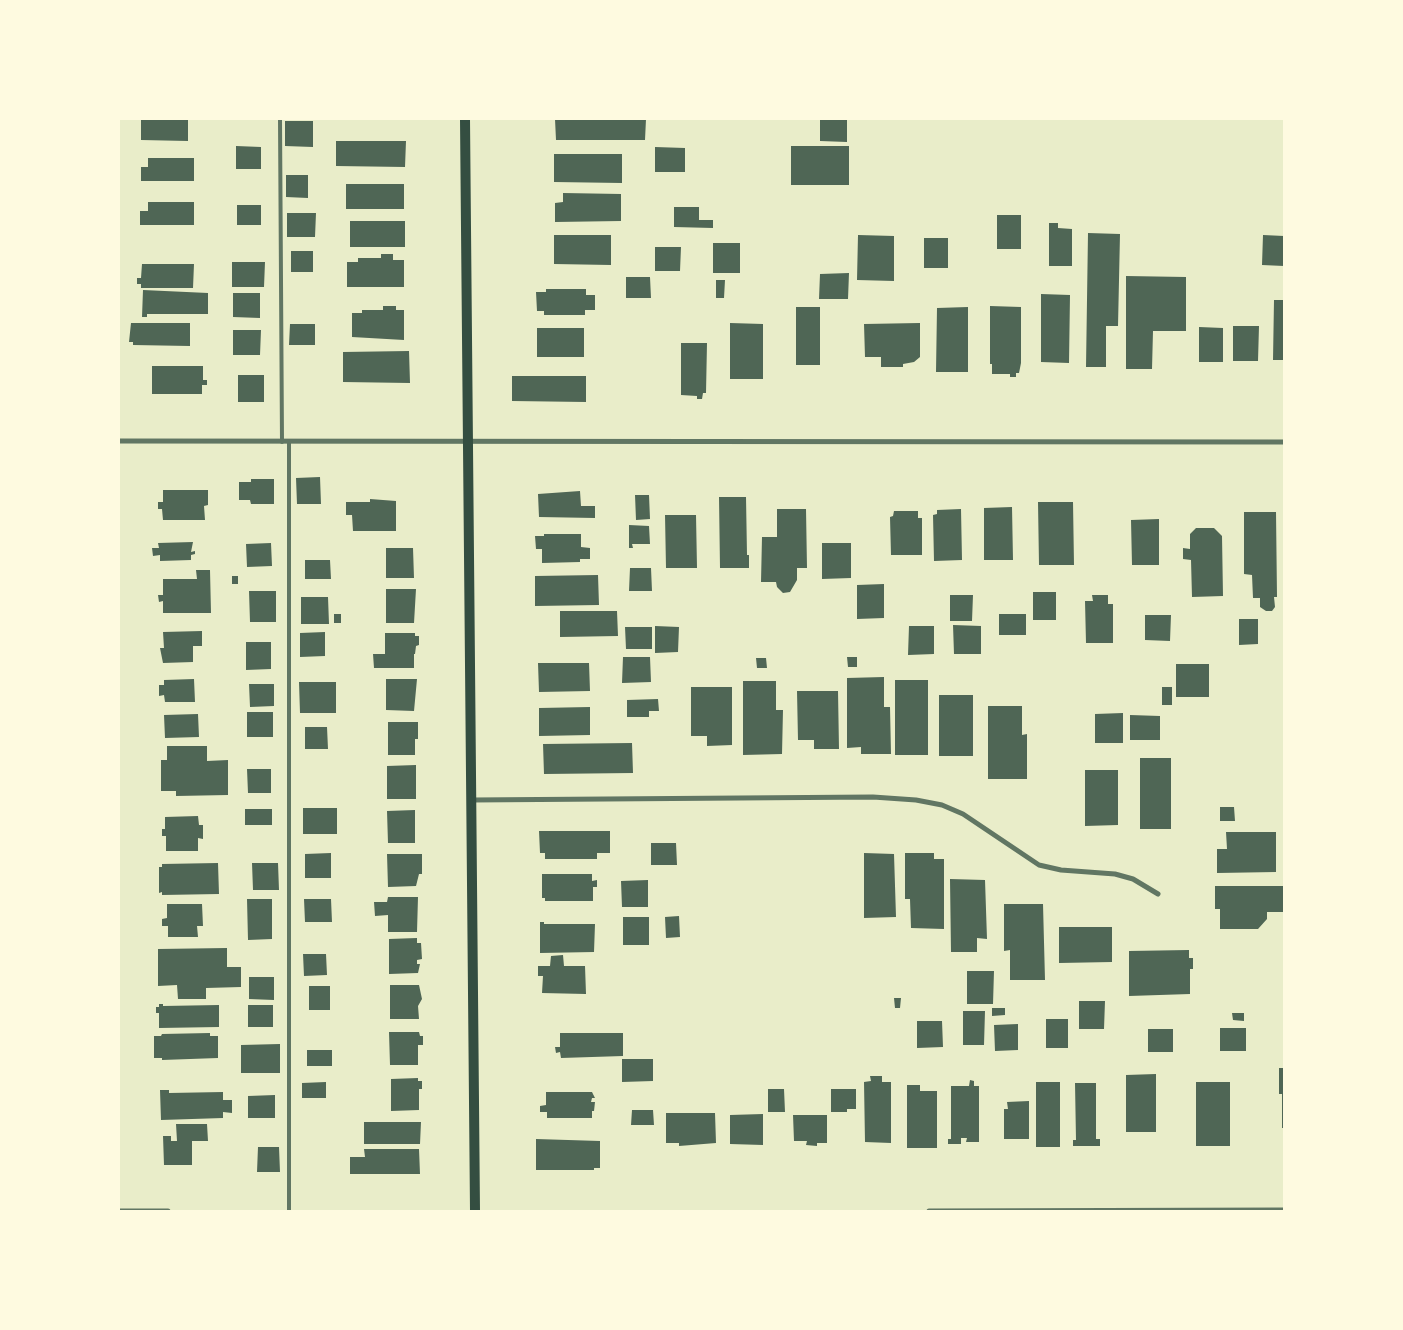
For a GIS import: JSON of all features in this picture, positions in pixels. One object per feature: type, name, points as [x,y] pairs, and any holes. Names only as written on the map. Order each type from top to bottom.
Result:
[{"type":"main road","points":[[465,119],[475,1211]]},
{"type":"street","points":[[119,441],[1284,442]]},
{"type":"street","points":[[471,800],[873,797],[916,800],[942,805],[963,814],[1039,864],[1061,870],[1115,874],[1133,879],[1158,894]]},
{"type":"street","points":[[929,1211],[1284,1210]]},
{"type":"street","points":[[119,1211],[168,1211]]},
{"type":"lane","points":[[280,119],[282,442]]},
{"type":"lane","points":[[289,442],[289,1211]]},
{"type":"building","points":[[141,119],[188,119],[188,141],[141,140]]},
{"type":"building","points":[[555,119],[646,119],[645,140],[556,140]]},
{"type":"building","points":[[820,119],[847,119],[847,142],[820,141]]},
{"type":"building","points":[[285,121],[313,121],[313,147],[285,146]]},
{"type":"building","points":[[336,141],[406,141],[405,167],[336,166]]},
{"type":"building","points":[[236,146],[261,147],[261,169],[236,169]]},
{"type":"building","points":[[791,146],[849,146],[849,185],[791,185]]},
{"type":"building","points":[[655,147],[685,148],[685,172],[655,172]]},
{"type":"building","points":[[554,154],[622,154],[622,183],[554,182]]},
{"type":"building","points":[[148,158],[194,158],[194,181],[141,181],[141,167],[148,167]]},
{"type":"building","points":[[286,175],[308,175],[308,198],[286,197]]},
{"type":"building","points":[[346,184],[404,184],[404,209],[346,209]]},
{"type":"building","points":[[563,193],[621,194],[621,221],[555,222],[555,203],[563,202]]},
{"type":"building","points":[[148,202],[194,202],[194,225],[140,225],[140,211],[148,211]]},
{"type":"building","points":[[237,205],[261,205],[261,225],[237,225]]},
{"type":"building","points":[[674,207],[699,207],[699,220],[713,220],[713,228],[674,227]]},
{"type":"building","points":[[287,213],[316,213],[315,237],[287,237]]},
{"type":"building","points":[[997,215],[1021,215],[1021,249],[997,249]]},
{"type":"building","points":[[350,221],[405,221],[405,247],[350,247]]},
{"type":"building","points":[[1049,223],[1058,223],[1058,228],[1072,229],[1072,266],[1049,266]]},
{"type":"building","points":[[1088,233],[1120,234],[1118,326],[1106,326],[1106,367],[1086,367]]},
{"type":"building","points":[[554,235],[611,235],[611,265],[554,264]]},
{"type":"building","points":[[858,235],[894,236],[894,281],[857,280]]},
{"type":"building","points":[[1263,235],[1284,236],[1284,266],[1262,265]]},
{"type":"building","points":[[924,238],[948,238],[948,268],[924,268]]},
{"type":"building","points":[[713,243],[740,243],[740,273],[713,273]]},
{"type":"building","points":[[655,247],[681,247],[680,271],[655,271]]},
{"type":"building","points":[[291,251],[313,251],[313,272],[291,272]]},
{"type":"building","points":[[381,254],[393,254],[393,260],[404,260],[404,287],[347,287],[347,262],[358,262],[358,258],[381,258]]},
{"type":"building","points":[[232,262],[265,262],[264,287],[232,287]]},
{"type":"building","points":[[142,264],[194,264],[193,288],[141,288],[141,284],[137,284],[137,278],[141,278]]},
{"type":"building","points":[[849,273],[848,299],[819,299],[820,274]]},
{"type":"building","points":[[1126,276],[1186,277],[1186,331],[1153,331],[1152,369],[1126,369]]},
{"type":"building","points":[[626,277],[650,277],[651,298],[626,298]]},
{"type":"building","points":[[716,280],[725,280],[724,298],[716,298]]},
{"type":"building","points":[[546,289],[586,289],[586,295],[595,295],[595,310],[585,310],[585,315],[544,315],[544,311],[537,311],[536,292],[546,292]]},
{"type":"building","points":[[143,290],[208,293],[208,314],[147,314],[147,317],[142,317]]},
{"type":"building","points":[[233,293],[260,293],[260,318],[233,317]]},
{"type":"building","points":[[1041,294],[1070,295],[1069,363],[1041,362]]},
{"type":"building","points":[[1274,300],[1284,300],[1284,360],[1273,360]]},
{"type":"building","points":[[383,306],[396,306],[396,310],[404,310],[404,340],[352,337],[352,313],[362,313],[362,310],[383,310]]},
{"type":"building","points":[[990,306],[1021,307],[1021,363],[1016,377],[1010,377],[1010,374],[992,374],[992,364],[990,364]]},
{"type":"building","points":[[796,307],[820,307],[820,365],[796,365]]},
{"type":"building","points":[[968,307],[968,372],[936,372],[937,308]]},
{"type":"building","points":[[131,323],[190,323],[190,346],[133,345],[133,342],[129,342]]},
{"type":"building","points":[[730,323],[763,324],[763,379],[730,379]]},
{"type":"building","points":[[920,323],[920,357],[914,362],[903,364],[903,367],[881,367],[881,357],[865,357],[864,324]]},
{"type":"building","points":[[290,324],[315,324],[315,345],[289,345]]},
{"type":"building","points":[[1233,326],[1259,326],[1258,361],[1233,361]]},
{"type":"building","points":[[1199,327],[1223,328],[1223,362],[1199,362]]},
{"type":"building","points":[[537,328],[584,328],[584,357],[537,357]]},
{"type":"building","points":[[233,330],[261,330],[260,355],[233,355]]},
{"type":"building","points":[[681,343],[707,343],[706,393],[703,393],[702,399],[697,399],[697,396],[681,395]]},
{"type":"building","points":[[409,351],[410,383],[343,382],[343,352]]},
{"type":"building","points":[[152,366],[203,366],[203,380],[207,380],[207,385],[202,385],[202,394],[152,394]]},
{"type":"building","points":[[238,375],[264,375],[264,402],[238,402]]},
{"type":"building","points":[[512,376],[586,376],[586,402],[512,401]]},
{"type":"building","points":[[320,477],[321,504],[297,504],[296,478]]},
{"type":"building","points":[[251,479],[274,479],[274,504],[251,504],[250,500],[239,500],[239,482],[251,482]]},
{"type":"building","points":[[163,490],[208,490],[208,505],[204,506],[205,520],[163,520],[162,509],[158,509],[158,502],[163,502]]},
{"type":"building","points":[[580,491],[581,506],[595,506],[595,518],[539,517],[538,494]]},
{"type":"building","points":[[635,495],[649,495],[650,519],[636,520]]},
{"type":"building","points":[[719,497],[746,497],[749,568],[720,568]]},
{"type":"building","points":[[370,499],[396,501],[396,531],[353,531],[352,515],[346,515],[346,502],[370,502]]},
{"type":"building","points":[[1038,502],[1073,502],[1074,565],[1039,565]]},
{"type":"building","points":[[1012,507],[1013,560],[984,560],[984,508]]},
{"type":"building","points":[[777,509],[806,509],[807,568],[797,568],[797,580],[790,592],[783,593],[777,587],[776,582],[761,582],[762,537],[777,537]]},
{"type":"building","points":[[961,509],[962,560],[934,561],[933,515],[937,514],[937,510]]},
{"type":"building","points":[[894,511],[918,511],[918,518],[922,518],[922,555],[891,555],[890,517],[893,516]]},
{"type":"building","points":[[1244,512],[1276,512],[1277,597],[1274,597],[1275,607],[1272,611],[1266,611],[1260,607],[1260,598],[1253,598],[1252,575],[1244,574]]},
{"type":"building","points":[[665,515],[696,515],[697,568],[666,568]]},
{"type":"building","points":[[1159,519],[1159,565],[1132,565],[1131,520]]},
{"type":"building","points":[[629,525],[649,526],[650,544],[632,544],[633,548],[629,548]]},
{"type":"building","points":[[1196,528],[1214,528],[1222,536],[1223,596],[1192,597],[1191,560],[1183,559],[1183,548],[1190,549],[1190,534]]},
{"type":"building","points":[[544,534],[581,534],[581,547],[590,548],[590,559],[580,559],[580,562],[542,563],[542,549],[536,549],[535,536],[544,536]]},
{"type":"building","points":[[193,542],[191,552],[195,551],[195,554],[191,555],[191,560],[160,561],[160,555],[153,556],[152,548],[159,548],[158,543]]},
{"type":"building","points":[[271,543],[272,566],[247,567],[246,544]]},
{"type":"building","points":[[822,543],[851,543],[851,578],[822,579]]},
{"type":"building","points":[[386,548],[413,548],[414,578],[386,578]]},
{"type":"building","points":[[305,560],[330,560],[331,579],[305,579]]},
{"type":"building","points":[[630,568],[651,568],[652,591],[629,591]]},
{"type":"building","points":[[196,570],[210,570],[211,613],[163,613],[163,601],[159,602],[158,595],[163,595],[163,579],[197,579]]},
{"type":"building","points":[[598,575],[599,605],[535,606],[535,576]]},
{"type":"building","points":[[232,576],[238,576],[238,584],[232,584]]},
{"type":"building","points":[[884,584],[884,618],[857,619],[857,585]]},
{"type":"building","points":[[386,589],[416,589],[414,623],[386,623]]},
{"type":"building","points":[[249,591],[276,591],[276,622],[250,622]]},
{"type":"building","points":[[1033,592],[1056,592],[1056,620],[1033,620]]},
{"type":"building","points":[[950,595],[973,595],[972,621],[950,621]]},
{"type":"building","points":[[1092,595],[1108,595],[1108,604],[1113,604],[1113,643],[1086,643],[1085,601],[1093,601]]},
{"type":"building","points":[[301,597],[328,597],[329,624],[301,624]]},
{"type":"building","points":[[560,611],[617,611],[618,636],[560,637]]},
{"type":"building","points":[[334,614],[341,614],[341,623],[334,623]]},
{"type":"building","points":[[999,614],[1026,614],[1026,635],[999,635]]},
{"type":"building","points":[[1145,615],[1171,615],[1170,641],[1145,640]]},
{"type":"building","points":[[1239,619],[1258,619],[1258,644],[1239,645]]},
{"type":"building","points":[[953,625],[981,626],[981,654],[954,654]]},
{"type":"building","points":[[655,626],[679,627],[678,652],[655,653]]},
{"type":"building","points":[[909,626],[934,626],[934,654],[908,655]]},
{"type":"building","points":[[625,627],[652,627],[652,649],[626,649]]},
{"type":"building","points":[[202,631],[202,646],[193,646],[193,662],[163,663],[160,648],[164,648],[163,632]]},
{"type":"building","points":[[325,632],[325,656],[300,657],[300,633]]},
{"type":"building","points":[[385,633],[415,633],[415,636],[419,636],[419,645],[416,646],[414,654],[414,668],[374,668],[373,654],[385,654]]},
{"type":"building","points":[[246,642],[271,642],[271,669],[246,670]]},
{"type":"building","points":[[623,657],[650,657],[651,682],[622,683]]},
{"type":"building","points":[[847,657],[857,657],[857,667],[848,667]]},
{"type":"building","points":[[756,658],[766,658],[767,668],[757,668]]},
{"type":"building","points":[[538,663],[589,663],[590,691],[539,692]]},
{"type":"building","points":[[1176,664],[1209,664],[1209,697],[1176,697]]},
{"type":"building","points":[[884,677],[884,707],[890,707],[891,754],[861,754],[861,747],[847,748],[847,678]]},
{"type":"building","points":[[194,679],[195,702],[165,702],[164,695],[159,696],[159,685],[164,685],[164,680]]},
{"type":"building","points":[[386,679],[417,679],[414,711],[386,710]]},
{"type":"building","points":[[895,680],[928,680],[928,755],[895,755]]},
{"type":"building","points":[[743,681],[776,681],[776,710],[783,710],[782,754],[743,755]]},
{"type":"building","points":[[299,682],[336,682],[336,713],[300,713]]},
{"type":"building","points":[[249,684],[274,684],[274,706],[250,707]]},
{"type":"building","points":[[691,687],[732,687],[732,745],[707,746],[707,736],[691,736]]},
{"type":"building","points":[[1162,687],[1172,687],[1172,705],[1162,705]]},
{"type":"building","points":[[797,691],[838,691],[839,749],[814,749],[814,740],[798,740]]},
{"type":"building","points":[[939,695],[973,695],[973,756],[939,756]]},
{"type":"building","points":[[658,699],[659,711],[649,711],[649,717],[627,717],[627,700]]},
{"type":"building","points":[[988,706],[1022,706],[1022,735],[1027,734],[1027,779],[988,779]]},
{"type":"building","points":[[590,707],[590,735],[539,736],[539,708]]},
{"type":"building","points":[[247,712],[273,712],[273,737],[247,737]]},
{"type":"building","points":[[1123,713],[1123,743],[1095,743],[1095,714]]},
{"type":"building","points":[[198,714],[199,737],[165,738],[164,715]]},
{"type":"building","points":[[1130,715],[1160,716],[1160,740],[1130,740]]},
{"type":"building","points":[[388,722],[418,722],[418,739],[415,739],[415,755],[388,755]]},
{"type":"building","points":[[305,727],[327,727],[328,749],[305,749]]},
{"type":"building","points":[[632,743],[633,773],[544,774],[543,744]]},
{"type":"building","points":[[167,746],[207,746],[207,761],[228,760],[228,795],[176,796],[176,791],[161,791],[161,760],[167,760]]},
{"type":"building","points":[[1140,758],[1171,758],[1171,829],[1140,829]]},
{"type":"building","points":[[416,765],[416,799],[387,799],[387,766]]},
{"type":"building","points":[[247,769],[271,769],[271,793],[248,793]]},
{"type":"building","points":[[1085,770],[1118,770],[1118,825],[1085,826]]},
{"type":"building","points":[[1220,807],[1234,807],[1235,821],[1220,821]]},
{"type":"building","points":[[303,808],[337,808],[337,834],[303,834]]},
{"type":"building","points":[[245,809],[272,809],[272,825],[245,825]]},
{"type":"building","points":[[415,810],[415,843],[388,843],[387,811]]},
{"type":"building","points":[[198,816],[199,825],[203,825],[203,839],[198,838],[198,851],[166,851],[166,836],[162,836],[162,829],[165,829],[165,817]]},
{"type":"building","points":[[539,831],[610,831],[610,853],[597,853],[597,859],[545,859],[545,853],[540,853]]},
{"type":"building","points":[[1226,832],[1276,832],[1276,872],[1217,873],[1217,849],[1227,849]]},
{"type":"building","points":[[651,843],[676,843],[677,865],[651,865]]},
{"type":"building","points":[[331,853],[331,878],[305,878],[305,854]]},
{"type":"building","points":[[864,853],[894,854],[896,917],[864,918]]},
{"type":"building","points":[[905,853],[934,853],[934,859],[944,859],[944,929],[911,928],[910,899],[905,899]]},
{"type":"building","points":[[387,854],[422,854],[422,874],[419,874],[416,886],[388,887]]},
{"type":"building","points":[[218,863],[219,894],[162,895],[162,892],[159,893],[159,867],[162,867],[162,864]]},
{"type":"building","points":[[252,863],[278,863],[279,890],[253,890]]},
{"type":"building","points":[[542,874],[592,874],[592,881],[597,880],[597,887],[593,887],[593,901],[545,901],[545,898],[542,898]]},
{"type":"building","points":[[950,879],[985,880],[987,939],[977,938],[977,952],[951,952]]},
{"type":"building","points":[[648,880],[648,907],[622,907],[621,881]]},
{"type":"building","points":[[1215,886],[1284,886],[1284,912],[1267,912],[1267,919],[1258,929],[1220,929],[1220,909],[1215,909]]},
{"type":"building","points":[[388,897],[418,897],[417,932],[388,932],[388,915],[375,916],[374,902],[387,902]]},
{"type":"building","points":[[247,899],[272,899],[272,939],[248,940]]},
{"type":"building","points":[[304,899],[331,899],[332,922],[305,922]]},
{"type":"building","points":[[167,904],[202,904],[203,926],[197,926],[198,937],[168,937],[168,926],[162,926],[162,919],[167,918]]},
{"type":"building","points":[[1004,904],[1043,904],[1045,980],[1010,980],[1010,950],[1004,951]]},
{"type":"building","points":[[679,916],[680,937],[666,938],[665,917]]},
{"type":"building","points":[[623,917],[649,917],[649,945],[623,945]]},
{"type":"building","points":[[540,922],[544,922],[544,924],[595,924],[594,952],[540,953]]},
{"type":"building","points":[[1059,927],[1112,927],[1112,962],[1059,963]]},
{"type":"building","points":[[417,938],[417,943],[421,943],[422,959],[417,960],[417,964],[420,964],[418,973],[389,974],[389,939]]},
{"type":"building","points":[[227,948],[227,967],[241,967],[241,987],[206,988],[206,999],[178,999],[177,985],[158,986],[158,949]]},
{"type":"building","points":[[1189,950],[1189,958],[1193,958],[1193,969],[1190,969],[1190,994],[1129,996],[1129,951]]},
{"type":"building","points":[[303,954],[326,954],[327,975],[304,976]]},
{"type":"building","points":[[563,955],[564,966],[585,966],[586,994],[542,993],[543,976],[538,976],[538,966],[550,966],[551,956]]},
{"type":"building","points":[[967,971],[994,971],[993,1004],[967,1004]]},
{"type":"building","points":[[249,977],[274,977],[274,1000],[249,999]]},
{"type":"building","points":[[390,985],[419,985],[422,999],[418,1006],[419,1019],[390,1019]]},
{"type":"building","points":[[309,986],[330,986],[330,1010],[309,1010]]},
{"type":"building","points":[[894,998],[901,998],[900,1008],[895,1008]]},
{"type":"building","points":[[1079,1001],[1105,1001],[1104,1029],[1079,1029]]},
{"type":"building","points":[[159,1004],[163,1004],[163,1006],[219,1005],[219,1027],[159,1028],[159,1013],[156,1013],[156,1007],[159,1007]]},
{"type":"building","points":[[248,1005],[273,1005],[273,1027],[248,1027]]},
{"type":"building","points":[[992,1008],[1005,1008],[1005,1015],[992,1016]]},
{"type":"building","points":[[963,1011],[985,1011],[984,1045],[963,1045]]},
{"type":"building","points":[[1232,1013],[1244,1013],[1244,1021],[1233,1020]]},
{"type":"building","points":[[1046,1019],[1068,1019],[1068,1048],[1046,1048]]},
{"type":"building","points":[[917,1021],[942,1021],[943,1047],[917,1048]]},
{"type":"building","points":[[1018,1024],[1018,1050],[995,1051],[994,1025]]},
{"type":"building","points":[[1220,1028],[1246,1028],[1246,1051],[1220,1051]]},
{"type":"building","points":[[1148,1029],[1173,1029],[1173,1052],[1148,1052]]},
{"type":"building","points":[[389,1032],[419,1032],[420,1036],[423,1036],[423,1045],[418,1045],[418,1065],[390,1065]]},
{"type":"building","points":[[210,1033],[210,1036],[218,1036],[218,1058],[162,1060],[162,1058],[154,1058],[154,1036],[161,1036],[162,1034]]},
{"type":"building","points":[[560,1033],[623,1033],[623,1056],[561,1058],[560,1052],[556,1053],[555,1047],[560,1047]]},
{"type":"building","points":[[280,1044],[280,1073],[241,1073],[241,1045]]},
{"type":"building","points":[[307,1050],[332,1050],[332,1066],[307,1066]]},
{"type":"building","points":[[622,1059],[653,1059],[653,1081],[622,1082]]},
{"type":"building","points":[[1279,1068],[1284,1068],[1284,1128],[1282,1128],[1282,1094],[1279,1094]]},
{"type":"building","points":[[1156,1074],[1156,1132],[1126,1132],[1126,1075]]},
{"type":"building","points":[[870,1076],[882,1076],[882,1082],[891,1082],[891,1143],[865,1142],[864,1082],[871,1081]]},
{"type":"building","points":[[418,1078],[418,1081],[422,1081],[422,1089],[419,1089],[419,1110],[391,1111],[391,1079]]},
{"type":"building","points":[[970,1080],[974,1081],[974,1086],[979,1086],[979,1142],[966,1142],[967,1138],[961,1138],[961,1144],[948,1144],[948,1139],[951,1139],[951,1086],[969,1086]]},
{"type":"building","points":[[326,1082],[326,1098],[302,1098],[302,1083]]},
{"type":"building","points":[[1036,1082],[1060,1082],[1060,1147],[1036,1147]]},
{"type":"building","points":[[1196,1082],[1230,1082],[1230,1146],[1196,1146]]},
{"type":"building","points":[[1075,1083],[1096,1083],[1096,1139],[1100,1139],[1100,1146],[1073,1146],[1073,1140],[1076,1140]]},
{"type":"building","points":[[907,1085],[920,1085],[920,1091],[937,1091],[937,1148],[907,1148]]},
{"type":"building","points":[[768,1089],[784,1089],[785,1112],[768,1112]]},
{"type":"building","points":[[831,1089],[856,1089],[856,1109],[847,1109],[847,1112],[831,1112]]},
{"type":"building","points":[[160,1090],[169,1090],[169,1093],[223,1092],[223,1100],[232,1100],[232,1113],[223,1112],[223,1118],[161,1120]]},
{"type":"building","points":[[546,1092],[592,1092],[595,1098],[592,1098],[591,1102],[595,1102],[592,1118],[547,1118],[547,1112],[540,1112],[540,1106],[546,1105]]},
{"type":"building","points":[[275,1095],[275,1118],[248,1118],[248,1096]]},
{"type":"building","points":[[1029,1101],[1029,1139],[1004,1139],[1004,1109],[1008,1109],[1007,1102]]},
{"type":"building","points":[[632,1110],[653,1110],[654,1125],[631,1125]]},
{"type":"building","points":[[666,1113],[715,1113],[716,1143],[679,1146],[679,1143],[666,1143]]},
{"type":"building","points":[[763,1114],[763,1145],[730,1144],[730,1115]]},
{"type":"building","points":[[793,1115],[827,1115],[827,1143],[817,1143],[817,1146],[806,1145],[807,1141],[794,1141]]},
{"type":"building","points":[[364,1122],[421,1122],[420,1144],[364,1144]]},
{"type":"building","points":[[176,1124],[207,1124],[208,1141],[192,1141],[192,1165],[164,1165],[163,1136],[171,1136],[171,1141],[177,1141]]},
{"type":"building","points":[[536,1139],[600,1141],[600,1168],[594,1168],[594,1170],[536,1170]]},
{"type":"building","points":[[258,1147],[279,1147],[280,1172],[257,1172]]},
{"type":"building","points":[[364,1149],[419,1149],[420,1174],[350,1174],[350,1157],[365,1157]]}]
